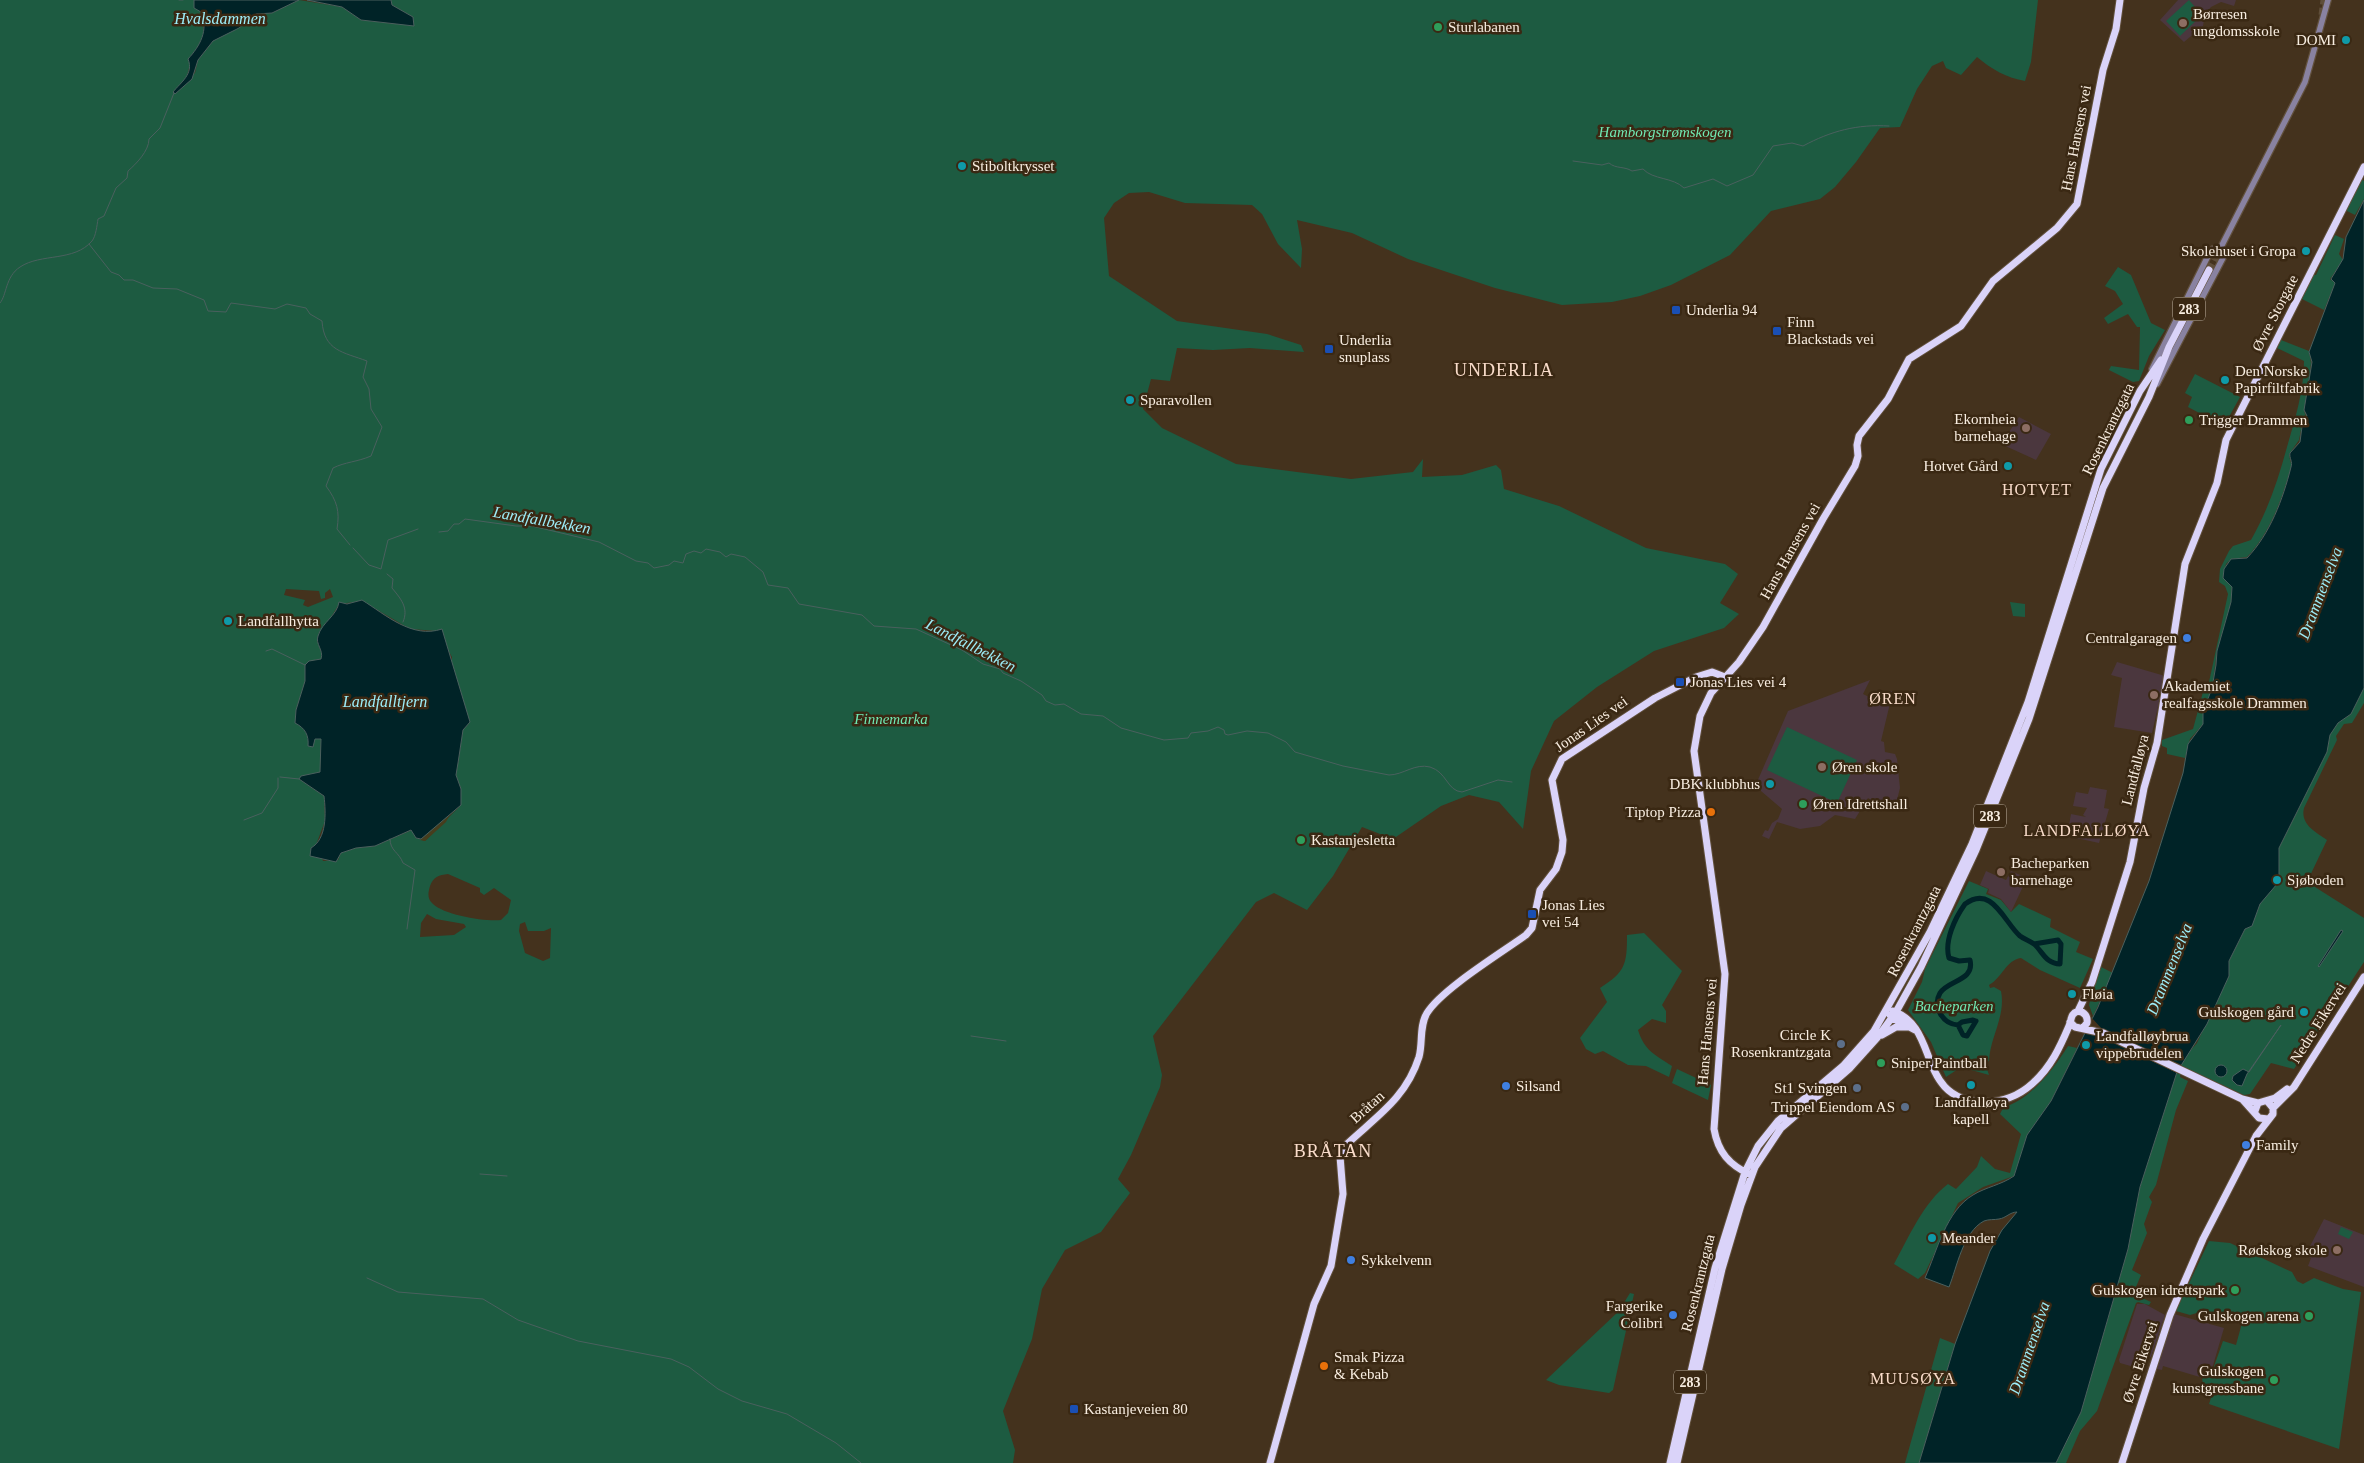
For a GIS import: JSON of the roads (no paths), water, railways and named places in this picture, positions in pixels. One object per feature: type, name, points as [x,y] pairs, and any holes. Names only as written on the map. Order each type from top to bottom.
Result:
[{"type":"main road","name":"Hans Hansens vei","points":[[1748,1173],[1734,1166],[1723,1154],[1714,1128],[1726,974],[1694,750],[1695,736],[1704,707],[1711,693],[1751,646],[1772,613],[1823,519],[1855,466],[1858,456],[1857,445],[1859,436],[1888,399],[1909,359],[1961,326],[1993,281],[2057,228],[2078,204],[2103,70],[2116,29],[2120,0]]},
{"type":"main road","name":"Øvre Storgate","points":[[2186,558],[2212,498],[2229,431],[2288,320],[2331,230],[2364,167]]},
{"type":"main road","name":"Rosenkrantzgata","points":[[1677,1463],[1716,1291],[1748,1173],[1781,1128],[1850,1068],[1878,1038],[1894,1015],[1921,967],[1979,844],[2040,689],[2101,494],[2149,397],[2169,347],[2209,270]]},
{"type":"main road","name":"Rosenkrantzgata","points":[[1670,1463],[1712,1279],[1758,1146],[1778,1121],[1854,1056],[1888,1010],[1934,924],[1976,835],[2028,702],[2092,495],[2115,440],[2147,379],[2169,347]]},
{"type":"main road","name":"Landfalløya","points":[[2070,1022],[2071,1016],[2078,1011],[2092,982],[2130,862],[2143,790],[2157,743],[2186,558]]},
{"type":"main road","name":"Jonas Lies vei","points":[[1526,935],[1532,928],[1540,890],[1556,869],[1562,852],[1563,840],[1552,786],[1553,774],[1562,759],[1655,698],[1696,677],[1712,672],[1725,676]]},
{"type":"main road","name":"Bråtan","points":[[1270,1463],[1297,1372],[1314,1304],[1328,1274],[1335,1252],[1343,1194],[1341,1152],[1346,1144],[1398,1097],[1408,1085],[1420,1054],[1423,1022],[1432,1006],[1526,935]]},
{"type":"main road","name":"Nedre Eikervei","points":[[2270,1105],[2295,1083],[2364,976]]},
{"type":"main road","points":[[1888,1010],[1907,1027],[1916,1030]]},
{"type":"main road","points":[[2061,1045],[2084,1025],[2084,1013],[2078,1011]]},
{"type":"main road","points":[[1894,1015],[1906,1019],[1916,1030],[1937,1076],[1945,1088],[1961,1097],[1978,1101],[2002,1100],[2022,1092],[2043,1073],[2061,1045],[2070,1022],[2084,1025],[2103,1033],[2242,1099],[2270,1105],[2273,1114],[2268,1119],[2259,1118],[2255,1111],[2242,1099]]},
{"type":"main road","name":"283","points":[[1878,1038],[1896,1027],[1907,1027]]},
{"type":"main road","points":[[2255,1111],[2258,1103]]},
{"type":"main road","name":"Øvre Eikervei","points":[[2256,1136],[2259,1118]]},
{"type":"main road","name":"Øvre Eikervei","points":[[2122,1463],[2170,1315],[2203,1240],[2256,1136],[2268,1119]]},
{"type":"street","points":[[2220,249],[2305,82],[2328,0]]},
{"type":"street","points":[[2213,249],[2220,249],[2224,256],[2220,263],[2213,263],[2209,257],[2213,249]]},
{"type":"street","name":"Rosenkrantzgata","points":[[2147,379],[2209,257]]},
{"type":"street","name":"Rosenkrantzgata","points":[[2149,397],[2220,263]]},
{"type":"water","name":"Hvalsdammen","points":[[194,0],[299,0],[272,13],[256,14],[239,28],[213,41],[198,60],[192,79],[175,94],[173,92],[188,73],[188,59],[196,49],[204,31],[201,12],[194,8]]},
{"type":"water","name":"Hvalsdammen","points":[[307,0],[391,0],[392,5],[413,17],[414,26],[361,20],[342,7]]},
{"type":"water","name":"Drammenselva","points":[[2364,200],[2364,688],[2351,714],[2338,723],[2330,735],[2327,752],[2279,848],[2279,876],[2277,884],[2260,904],[2252,926],[2245,929],[2229,961],[2229,976],[2207,1024],[2177,1072],[2140,1187],[2128,1249],[2081,1412],[2056,1463],[1919,1463],[1955,1344],[1990,1251],[2002,1230],[2017,1212],[2001,1218],[1984,1221],[1977,1226],[1966,1241],[1949,1287],[1925,1278],[1943,1232],[1956,1211],[1973,1195],[2014,1176],[2027,1135],[2051,1101],[2098,1007],[2149,881],[2183,773],[2188,744],[2203,724],[2203,712],[2212,688],[2217,651],[2231,602],[2232,587],[2223,578],[2224,569],[2231,559],[2247,558],[2255,549],[2269,527],[2280,504],[2291,465],[2290,453],[2300,442],[2303,419],[2307,416],[2304,410],[2312,362],[2309,352],[2335,283],[2331,279],[2343,259],[2346,237]]},
{"type":"water","name":"Landfalltjern","points":[[362,600],[400,624],[410,628],[420,631],[442,629],[470,722],[463,730],[456,775],[461,789],[461,805],[421,839],[416,838],[411,830],[375,846],[356,848],[341,853],[336,862],[310,856],[311,848],[316,844],[323,832],[325,818],[324,796],[299,779],[301,776],[320,772],[321,739],[315,739],[313,747],[308,746],[306,732],[295,723],[296,710],[305,681],[305,665],[309,661],[321,659],[322,656],[317,639],[320,631],[338,607],[339,602],[347,604]]},
{"type":"water","points":[[2341,930],[2343,931],[2319,967],[2318,966]]},
{"type":"water","points":[[2219,1065],[2223,1065],[2227,1071],[2223,1077],[2219,1077],[2215,1073],[2215,1069]]},
{"type":"water","points":[[2243,1069],[2249,1072],[2242,1086],[2237,1085],[2232,1080],[2233,1076]]},
{"type":"waterway","points":[[0,303],[9,281],[20,267],[38,260],[76,252],[85,248],[92,241],[98,219],[104,216],[116,188],[127,178],[128,171],[147,148],[149,139],[160,128],[174,93]]},
{"type":"waterway","points":[[1573,161],[1602,165],[1609,163],[1632,171],[1643,169],[1647,173],[1679,184],[1684,188],[1713,179],[1727,186],[1753,175],[1773,146],[1792,143],[1803,146],[1824,136],[1855,127],[1889,126]]},
{"type":"waterway","points":[[89,244],[111,272],[119,275],[124,280],[133,280],[153,288],[177,289],[204,300],[208,311],[226,312],[231,303],[275,309],[287,304],[306,308],[310,314],[322,321],[326,339],[336,349],[367,361],[363,377],[369,389],[371,409],[382,427],[371,456],[333,468],[326,486],[337,506],[337,529],[350,545]]},
{"type":"waterway","name":"Landfallbekken","points":[[439,532],[448,531],[454,524],[459,524],[465,519],[516,526],[532,526],[599,542],[636,561],[648,563],[654,568],[669,565],[674,561],[683,563],[686,554],[694,551],[701,553],[706,549],[720,552],[726,557],[731,554],[745,557],[763,572],[768,585],[788,588],[799,604],[862,615],[874,626],[916,629],[962,650],[983,664],[1000,669],[1003,673],[1021,681],[1042,695],[1046,701],[1055,705],[1064,704],[1081,714],[1103,716],[1121,728],[1164,740],[1188,738],[1191,733],[1208,731],[1218,727],[1228,735],[1247,731],[1268,733],[1286,742],[1295,752],[1343,766],[1389,775],[1419,767],[1430,767],[1436,769],[1453,788],[1462,792],[1498,780],[1512,782]]},
{"type":"waterway","points":[[353,548],[369,565],[381,569],[388,540],[418,529]]},
{"type":"waterway","points":[[387,574],[393,579],[392,588],[405,608],[403,622]]},
{"type":"waterway","points":[[266,651],[272,649],[305,665]]},
{"type":"waterway","points":[[280,777],[299,779]]},
{"type":"waterway","points":[[244,820],[262,813],[278,788],[278,778]]},
{"type":"waterway","points":[[390,839],[391,846],[403,863],[415,870],[407,929]]},
{"type":"waterway","points":[[1958,1025],[1963,1035],[1967,1036],[1976,1021],[1962,1022],[1958,1025],[1948,1022],[1940,1014],[1937,1004],[1940,993],[1969,972],[1970,960],[1959,961],[1949,958],[1948,951],[1951,930],[1965,904],[1974,899],[1983,899],[1990,902],[1997,907],[2020,936],[2034,944],[2048,960],[2060,964],[2061,944],[2058,940],[2034,944]]},
{"type":"waterway","points":[[971,1036],[1006,1041]]},
{"type":"waterway","points":[[480,1174],[507,1176]]},
{"type":"waterway","points":[[367,1278],[398,1292],[483,1299],[518,1320],[578,1341],[671,1359],[689,1367],[718,1389],[742,1401],[787,1414],[836,1443],[861,1463]]},
{"type":"tunnel","points":[[2322,15],[2324,0]]},
{"type":"tunnel","points":[[2209,270],[2222,245]]},
{"type":"place","name":"Børresen ungdomsskole","points":[[2183,23]]},
{"type":"place","name":"Sturlabanen","points":[[1438,27]]},
{"type":"place","name":"DOMI","points":[[2346,40]]},
{"type":"place","name":"Stiboltkrysset","points":[[962,166]]},
{"type":"place","name":"Skolehuset i Gropa","points":[[2306,251]]},
{"type":"place","name":"Underlia 94","points":[[1676,310]]},
{"type":"place","name":"Finn Blackstads vei","points":[[1777,331]]},
{"type":"place","name":"Underlia snuplass","points":[[1329,349]]},
{"type":"place","name":"Den Norske Papirfiltfabrik","points":[[2225,380]]},
{"type":"place","name":"Sparavollen","points":[[1130,400]]},
{"type":"place","name":"Trigger Drammen","points":[[2189,420]]},
{"type":"place","name":"Ekornheia barnehage","points":[[2026,428]]},
{"type":"place","name":"Hotvet Gård","points":[[2008,466]]},
{"type":"place","name":"Landfallhytta","points":[[228,621]]},
{"type":"place","name":"Centralgaragen","points":[[2187,638]]},
{"type":"place","name":"Jonas Lies vei 4","points":[[1680,682]]},
{"type":"place","name":"Akademiet realfagsskole Drammen","points":[[2154,695]]},
{"type":"place","name":"Øren skole","points":[[1822,767]]},
{"type":"place","name":"DBK klubbhus","points":[[1770,784]]},
{"type":"place","name":"Øren Idrettshall","points":[[1803,804]]},
{"type":"place","name":"Tiptop Pizza","points":[[1711,812]]},
{"type":"place","name":"Kastanjesletta","points":[[1301,840]]},
{"type":"place","name":"Bacheparken barnehage","points":[[2001,872]]},
{"type":"place","name":"Sjøboden","points":[[2277,880]]},
{"type":"place","name":"Jonas Lies vei 54","points":[[1532,914]]},
{"type":"place","name":"Fløia","points":[[2072,994]]},
{"type":"place","name":"Gulskogen gård","points":[[2304,1012]]},
{"type":"place","name":"Circle K Rosenkrantzgata","points":[[1841,1044]]},
{"type":"place","name":"Landfalløybrua vippebrudelen","points":[[2086,1045]]},
{"type":"place","name":"Sniper Paintball","points":[[1881,1063]]},
{"type":"place","name":"Landfalløya kapell","points":[[1971,1085]]},
{"type":"place","name":"Silsand","points":[[1506,1086]]},
{"type":"place","name":"St1 Svingen","points":[[1857,1088]]},
{"type":"place","name":"Trippel Eiendom AS","points":[[1905,1107]]},
{"type":"place","name":"Family","points":[[2246,1145]]},
{"type":"place","name":"Meander","points":[[1932,1238]]},
{"type":"place","name":"Rødskog skole","points":[[2337,1250]]},
{"type":"place","name":"Sykkelvenn","points":[[1351,1260]]},
{"type":"place","name":"Gulskogen idrettspark","points":[[2235,1290]]},
{"type":"place","name":"Fargerike Colibri","points":[[1673,1315]]},
{"type":"place","name":"Gulskogen arena","points":[[2309,1316]]},
{"type":"place","name":"Smak Pizza & Kebab","points":[[1324,1366]]},
{"type":"place","name":"Gulskogen kunstgressbane","points":[[2274,1380]]},
{"type":"place","name":"Kastanjeveien 80","points":[[1074,1409]]},
{"type":"district","name":"UNDERLIA","points":[[1504,370]]},
{"type":"district","name":"HOTVET","points":[[2037,489]]},
{"type":"district","name":"ØREN","points":[[1893,698]]},
{"type":"district","name":"LANDFALLØYA","points":[[2087,830]]},
{"type":"district","name":"BRÅTAN","points":[[1333,1151]]},
{"type":"district","name":"MUUSØYA","points":[[1913,1378]]},
{"type":"park label","name":"Hamborgstrømskogen","points":[[1665,132]]},
{"type":"park label","name":"Finnemarka","points":[[891,719]]},
{"type":"park label","name":"Bacheparken","points":[[1954,1006]]}]
